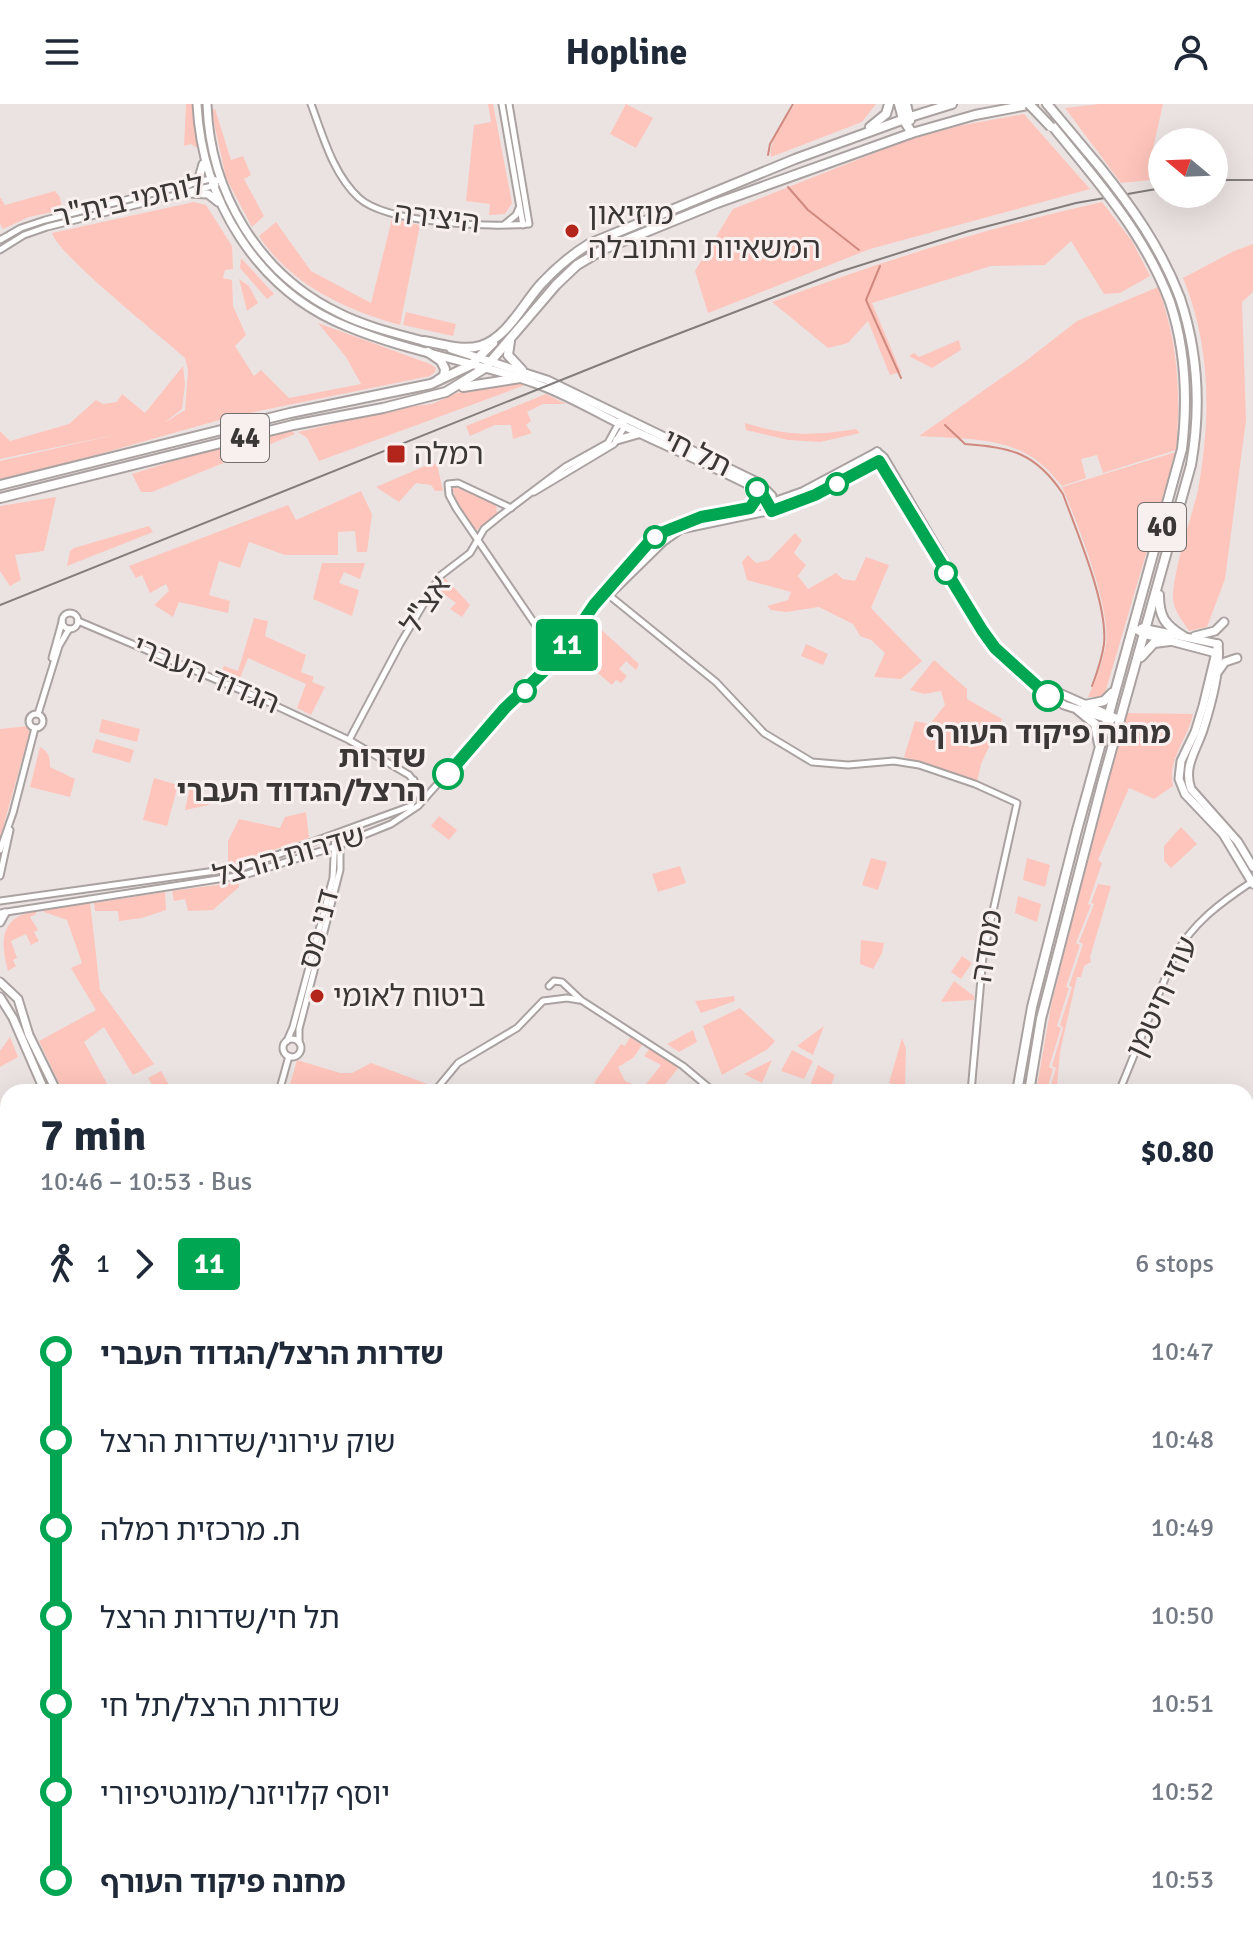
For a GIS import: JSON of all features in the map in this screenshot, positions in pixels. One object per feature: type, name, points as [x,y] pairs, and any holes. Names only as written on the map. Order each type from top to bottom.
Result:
[{"type":"highway","points":[[861,134],[882,119],[889,104]]},
{"type":"highway","points":[[899,104],[912,133]]},
{"type":"highway","points":[[906,104],[906,118]]},
{"type":"highway","name":"44","points":[[0,485],[290,413],[431,384],[480,358],[548,277],[589,244],[861,134],[952,104]]},
{"type":"highway","name":"44","points":[[0,498],[293,425],[439,395],[464,384],[489,365],[556,285],[595,254],[717,203],[912,133],[975,115],[1032,104]]},
{"type":"highway","name":"40","points":[[1018,1084],[1032,1007],[1108,717],[1177,475],[1184,433],[1185,372],[1170,302],[1133,228],[1032,104]]},
{"type":"highway","points":[[1047,104],[1068,126]]},
{"type":"highway","points":[[1055,104],[1068,126]]},
{"type":"highway","name":"40","points":[[1030,1084],[1041,1019],[1187,483],[1197,419],[1193,355],[1180,298],[1142,222],[1068,126]]},
{"type":"highway","points":[[424,341],[474,347],[493,340],[506,327]]},
{"type":"highway","points":[[439,395],[521,374],[507,349],[517,331]]},
{"type":"highway","points":[[428,352],[441,361],[445,369],[444,376],[431,384]]},
{"type":"highway","points":[[1158,584],[1160,616],[1169,628],[1185,637]]},
{"type":"highway","points":[[1135,668],[1149,646],[1170,641]]},
{"type":"highway","points":[[1100,748],[1095,724],[1082,707],[1109,698],[1121,674]]},
{"type":"main road","points":[[197,104],[204,158],[225,212]]},
{"type":"main road","name":"תל חי","points":[[207,104],[210,145],[221,181],[245,231],[276,268],[300,290],[354,320],[480,358],[489,365],[521,374],[622,423],[759,483],[771,493]]},
{"type":"main road","points":[[187,189],[199,178],[204,158]]},
{"type":"main road","points":[[187,189],[208,194],[220,203],[238,236],[258,261],[282,286],[308,306],[350,328],[471,365],[489,365]]},
{"type":"main road","name":"תל חי","points":[[622,423],[753,487],[771,506]]},
{"type":"main road","points":[[617,440],[641,434]]},
{"type":"main road","points":[[771,506],[877,452],[989,641],[1050,697],[1120,720]]},
{"type":"main road","points":[[771,506],[815,495],[881,460]]},
{"type":"main road","points":[[750,508],[756,499],[753,487]]},
{"type":"main road","points":[[771,506],[771,493],[794,496]]},
{"type":"main road","points":[[1185,637],[1209,634],[1224,622]]},
{"type":"main road","points":[[1134,628],[1199,649],[1217,650]]},
{"type":"main road","points":[[1145,631],[1185,637],[1217,650]]},
{"type":"main road","points":[[1199,649],[1213,673]]},
{"type":"main road","points":[[1217,650],[1204,727],[1189,765],[1188,781],[1196,795],[1238,842],[1253,867]]},
{"type":"main road","points":[[1237,658],[1225,662],[1213,673],[1198,725],[1181,761],[1179,779],[1185,794],[1223,834],[1253,882]]},
{"type":"main road","points":[[0,922],[3,913]]},
{"type":"main road","points":[[0,982],[18,999],[29,1035],[53,1084]]},
{"type":"main road","points":[[13,995],[6,997],[3,1004],[41,1084]]},
{"type":"main road","points":[[3,1004],[15,1011],[19,1005]]},
{"type":"street","name":"היצירה","points":[[311,104],[337,169],[368,205],[395,215],[472,224],[526,224]]},
{"type":"street","points":[[502,104],[526,224]]},
{"type":"street","points":[[509,104],[526,224]]},
{"type":"street","name":"לוחמי בית\"ר","points":[[0,240],[21,228],[45,220],[221,181]]},
{"type":"street","name":"לוחמי בית\"ר","points":[[0,250],[39,229],[187,189]]},
{"type":"street","points":[[503,225],[516,215],[520,203]]},
{"type":"street","name":"אצ\"ל","points":[[529,493],[617,440],[622,423]]},
{"type":"street","name":"אצ\"ל","points":[[351,737],[440,576],[470,553],[484,529],[565,467],[608,443],[622,423]]},
{"type":"street","points":[[477,541],[449,495],[448,485],[451,482],[511,508]]},
{"type":"street","points":[[496,502],[501,508],[500,516]]},
{"type":"street","points":[[607,594],[672,527],[690,519],[771,506]]},
{"type":"street","points":[[607,594],[681,530],[771,506]]},
{"type":"street","name":"שדרות הרצל","points":[[3,913],[232,877],[340,845],[398,821],[426,797],[500,714],[558,658],[477,541]]},
{"type":"street","name":"מסדה","points":[[607,594],[716,682],[764,733],[812,762],[848,765],[894,761],[919,765],[975,784],[1017,803],[985,945],[972,1084]]},
{"type":"street","points":[[0,876],[35,728],[29,720],[38,714],[64,616],[69,613],[76,615],[78,621],[63,637],[49,675]]},
{"type":"street","name":"הגדוד העברי","points":[[78,621],[351,737]]},
{"type":"street","points":[[62,622],[69,629]]},
{"type":"street","points":[[351,737],[414,780],[426,797]]},
{"type":"street","name":"שדרות הרצל","points":[[0,901],[236,868],[335,836],[411,806],[415,793],[414,780]]},
{"type":"street","points":[[0,850],[13,813]]},
{"type":"street","name":"דני מס","points":[[299,1042],[297,1035],[339,879],[340,845],[335,836]]},
{"type":"street","name":"דני מס","points":[[287,1041],[340,845]]},
{"type":"street","name":"עוזי חיטמן","points":[[1122,1084],[1178,948],[1198,922],[1253,882]]},
{"type":"street","points":[[533,1012],[549,986],[557,980],[584,1002],[691,1071],[705,1084]]},
{"type":"street","points":[[549,986],[549,994],[584,1002]]},
{"type":"street","points":[[441,1084],[458,1063],[510,1032],[543,1001],[559,998],[566,991],[566,986]]},
{"type":"street","points":[[293,1039],[299,1042],[301,1048],[299,1053],[289,1056],[284,1049],[287,1041],[293,1039]]},
{"type":"street","points":[[281,1084],[289,1056]]},
{"type":"shaded area","points":[[186,104],[195,104],[199,149],[191,144],[184,146]]},
{"type":"shaded area","points":[[488,104],[493,104],[512,203],[505,214],[489,215],[490,204],[466,201],[474,125],[491,122]]},
{"type":"shaded area","points":[[626,104],[653,118],[636,148],[610,134]]},
{"type":"shaded area","points":[[795,104],[876,104],[862,122],[771,157],[775,137]]},
{"type":"shaded area","points":[[1099,104],[1163,104],[1158,128],[1148,128],[1148,180],[1121,183],[1065,108]]},
{"type":"shaded area","points":[[211,109],[215,109],[231,160],[243,156],[251,175],[244,179],[264,216],[252,227],[226,178]]},
{"type":"shaded area","points":[[1024,114],[1090,189],[870,249],[708,313],[695,271],[733,209],[902,142],[958,126]]},
{"type":"shaded area","points":[[55,191],[60,197],[62,210],[29,217],[3,229],[0,224],[0,197],[5,205]]},
{"type":"shaded area","points":[[194,202],[206,205],[232,246],[233,269],[225,270],[223,278],[232,280],[233,306],[246,335],[235,346],[254,376],[261,370],[289,398],[361,384],[346,357],[318,323],[430,364],[436,368],[435,372],[430,376],[230,417],[29,474],[0,479],[0,461],[119,434],[0,459],[0,431],[10,441],[69,424],[96,400],[103,404],[117,402],[122,394],[145,413],[183,366],[185,384],[182,409],[164,423],[185,410],[188,370],[185,358],[91,277],[58,244],[52,233]]},
{"type":"shaded area","points":[[1102,202],[1132,241],[1150,276],[1120,293],[1104,294],[1071,241],[1045,265],[991,266],[872,303],[901,372],[890,375],[868,321],[848,343],[828,348],[772,302],[935,246]]},
{"type":"shaded area","points":[[392,219],[420,225],[400,325],[360,312],[303,282],[259,236],[276,222],[311,271],[371,303]]},
{"type":"shaded area","points":[[1253,244],[1253,292],[1242,302],[1246,420],[1225,579],[1207,627],[1189,631],[1176,611],[1173,595],[1198,490],[1205,436],[1206,382],[1199,330],[1183,278]]},
{"type":"shaded area","points":[[241,258],[274,294],[267,299],[240,268]]},
{"type":"shaded area","points":[[239,279],[249,286],[258,303],[247,311]]},
{"type":"shaded area","points":[[1158,287],[1174,348],[1178,408],[1176,450],[1103,473],[1097,455],[1081,459],[1086,478],[1062,486],[1040,463],[1013,448],[982,440],[919,436],[1077,321]]},
{"type":"shaded area","points":[[406,312],[456,324],[453,336],[403,325]]},
{"type":"shaded area","points":[[959,340],[961,350],[932,368],[909,356],[914,353],[919,357]]},
{"type":"shaded area","points":[[528,384],[319,461],[307,438],[298,432],[432,404],[457,393],[492,385]]},
{"type":"shaded area","points":[[546,394],[566,404],[543,404],[527,412],[531,421],[526,425],[532,433],[513,439],[511,425],[495,425],[470,436],[466,426]]},
{"type":"shaded area","points":[[745,423],[787,432],[813,434],[856,429],[860,433],[820,442],[788,440],[746,430]]},
{"type":"shaded area","points":[[291,430],[295,434],[152,492],[141,492],[132,474],[192,455]]},
{"type":"shaded area","points":[[1176,452],[1105,693],[1101,697],[1088,697],[1103,657],[1106,628],[1092,565],[1062,487]]},
{"type":"shaded area","points":[[432,463],[437,464],[443,491],[416,483],[399,502],[376,487]]},
{"type":"shaded area","points":[[452,487],[462,488],[496,505],[497,513],[474,532],[459,509]]},
{"type":"shaded area","points":[[361,491],[372,514],[367,552],[357,552],[355,531],[338,532],[338,555],[285,555],[249,542],[240,568],[219,561],[209,595],[230,601],[228,613],[179,602],[173,617],[154,605],[169,591],[166,584],[150,593],[142,575],[136,578],[129,566],[288,505],[296,520]]},
{"type":"shaded area","points":[[56,497],[44,551],[15,555],[21,580],[10,586],[0,571],[0,506]]},
{"type":"shaded area","points":[[149,526],[153,532],[67,566],[70,551],[74,548]]},
{"type":"shaded area","points":[[795,533],[802,540],[794,553],[806,565],[798,576],[808,589],[836,573],[843,579],[855,581],[866,557],[889,565],[871,608],[922,661],[901,679],[874,677],[885,653],[871,640],[860,636],[853,624],[819,607],[786,612],[771,610],[767,606],[788,600],[791,592],[747,580],[742,562],[748,555],[756,563],[769,560]]},
{"type":"shaded area","points":[[322,563],[365,563],[360,579],[344,572],[339,583],[359,590],[352,616],[313,599]]},
{"type":"shaded area","points":[[445,578],[470,605],[462,617],[450,609],[456,603],[437,589]]},
{"type":"shaded area","points":[[254,618],[268,621],[265,636],[306,655],[301,672],[314,677],[312,682],[325,687],[311,715],[297,708],[306,684],[248,658],[238,683],[220,676],[224,666],[238,671]]},
{"type":"shaded area","points":[[594,623],[639,664],[636,670],[626,661],[619,669],[627,676],[621,683],[616,680],[612,685],[572,651]]},
{"type":"shaded area","points":[[806,644],[828,654],[823,665],[801,656]]},
{"type":"shaded area","points":[[934,660],[967,689],[967,699],[1002,719],[981,764],[977,782],[904,757],[915,721],[930,724],[945,705],[941,691],[924,694],[910,690]]},
{"type":"shaded area","points":[[1126,713],[1193,714],[1175,758],[1173,786],[1154,799],[1129,788],[1098,860],[1102,863],[1088,904],[1091,905],[1076,943],[1080,945],[1057,1026],[1061,1028],[1049,1067],[1053,1069],[1048,1084],[1037,1084],[1051,1006]]},
{"type":"shaded area","points":[[102,719],[140,729],[137,742],[99,732]]},
{"type":"shaded area","points":[[29,726],[30,731],[0,838],[0,729]]},
{"type":"shaded area","points":[[96,739],[134,750],[130,763],[92,752]]},
{"type":"shaded area","points":[[40,747],[48,755],[50,767],[75,779],[70,797],[30,787]]},
{"type":"shaded area","points":[[154,778],[178,785],[167,826],[143,820]]},
{"type":"shaded area","points":[[190,786],[201,789],[209,805],[185,810]]},
{"type":"shaded area","points":[[306,812],[309,838],[228,865],[228,841],[239,819],[280,828],[285,817]]},
{"type":"shaded area","points":[[439,816],[457,830],[449,840],[431,826]]},
{"type":"shaded area","points":[[1181,827],[1197,844],[1171,868],[1164,861],[1164,846]]},
{"type":"shaded area","points":[[871,858],[887,862],[878,890],[862,885]]},
{"type":"shaded area","points":[[1027,858],[1050,865],[1045,887],[1023,880]]},
{"type":"shaded area","points":[[680,866],[686,883],[658,892],[652,874]]},
{"type":"shaded area","points":[[239,882],[239,887],[213,910],[188,911],[185,899],[174,901],[172,891]]},
{"type":"shaded area","points":[[1098,884],[1111,886],[1091,962],[1084,966],[1081,977],[1077,977],[1060,1052],[1057,1084],[1051,1084],[1056,1068],[1052,1066],[1063,1028],[1060,1025],[1083,944],[1079,942],[1094,904],[1091,903]]},
{"type":"shaded area","points":[[165,892],[166,910],[142,918],[119,921],[118,911],[95,911],[94,903]]},
{"type":"shaded area","points":[[1018,896],[1041,904],[1037,922],[1015,913]]},
{"type":"shaded area","points":[[90,902],[100,990],[154,1064],[133,1075],[104,1027],[84,1042],[107,1084],[59,1084],[39,1041],[96,1010],[71,968],[82,963],[67,920],[44,912],[44,909]]},
{"type":"shaded area","points":[[36,911],[30,917],[38,930],[34,932],[39,941],[31,945],[26,934],[11,941],[17,958],[13,960],[16,966],[8,971],[4,940],[9,924],[24,914]]},
{"type":"shaded area","points":[[861,940],[884,943],[873,969],[860,964]]},
{"type":"shaded area","points":[[962,956],[972,963],[961,979],[951,972]]},
{"type":"shaded area","points":[[954,981],[974,996],[974,1000],[941,1002]]},
{"type":"shaded area","points":[[734,996],[735,1001],[701,1013],[695,1001]]},
{"type":"shaded area","points":[[740,1008],[775,1041],[768,1049],[722,1075],[703,1026]]},
{"type":"shaded area","points":[[824,1026],[813,1055],[797,1046]]},
{"type":"shaded area","points":[[693,1030],[697,1042],[679,1052],[667,1044]]},
{"type":"shaded area","points":[[10,1037],[18,1057],[0,1067],[0,1051]]},
{"type":"shaded area","points":[[630,1037],[642,1045],[633,1058],[618,1067],[625,1081],[633,1084],[594,1083],[621,1044],[625,1046]]},
{"type":"shaded area","points":[[902,1038],[906,1049],[905,1084],[889,1083]]},
{"type":"shaded area","points":[[650,1048],[679,1067],[665,1084],[646,1084],[661,1065],[644,1056]]},
{"type":"shaded area","points":[[792,1050],[813,1061],[804,1079],[781,1071]]},
{"type":"shaded area","points":[[297,1060],[340,1073],[352,1073],[371,1063],[427,1084],[290,1084]]},
{"type":"shaded area","points":[[772,1060],[762,1083],[744,1074]]},
{"type":"shaded area","points":[[818,1065],[835,1075],[831,1084],[811,1083]]},
{"type":"shaded area","points":[[161,1071],[168,1084],[151,1084],[148,1078]]},
{"type":"waterway","points":[[768,155],[770,144],[793,104]]},
{"type":"waterway","points":[[788,187],[808,210],[859,250]]},
{"type":"waterway","points":[[880,266],[866,300],[901,378]]},
{"type":"waterway","points":[[945,425],[965,444],[1009,450],[1032,461],[1043,469],[1063,494],[1090,569],[1104,628],[1104,644],[1092,686]]},
{"type":"railway","points":[[1228,180],[1253,180]]},
{"type":"railway","points":[[0,605],[839,272],[969,231],[1076,203],[1148,190]]},
{"type":"bus line","name":"11","points":[[448,774],[505,708],[558,658],[594,605],[625,571],[636,553],[655,537],[701,517],[750,508],[756,499],[753,487],[763,495],[772,511],[815,495],[879,461],[982,630],[995,648],[1048,696]]},
{"type":"place","name":"מוזיאון המשאיות והתובלה","points":[[572,231]]},
{"type":"place","name":"רמלה","points":[[396,454]]},
{"type":"place","name":"מחנה פיקוד העורף","points":[[1048,696]]},
{"type":"place","name":"שדרות הרצל/הגדוד העברי","points":[[448,774]]},
{"type":"place","name":"ביטוח לאומי","points":[[317,996]]}]
